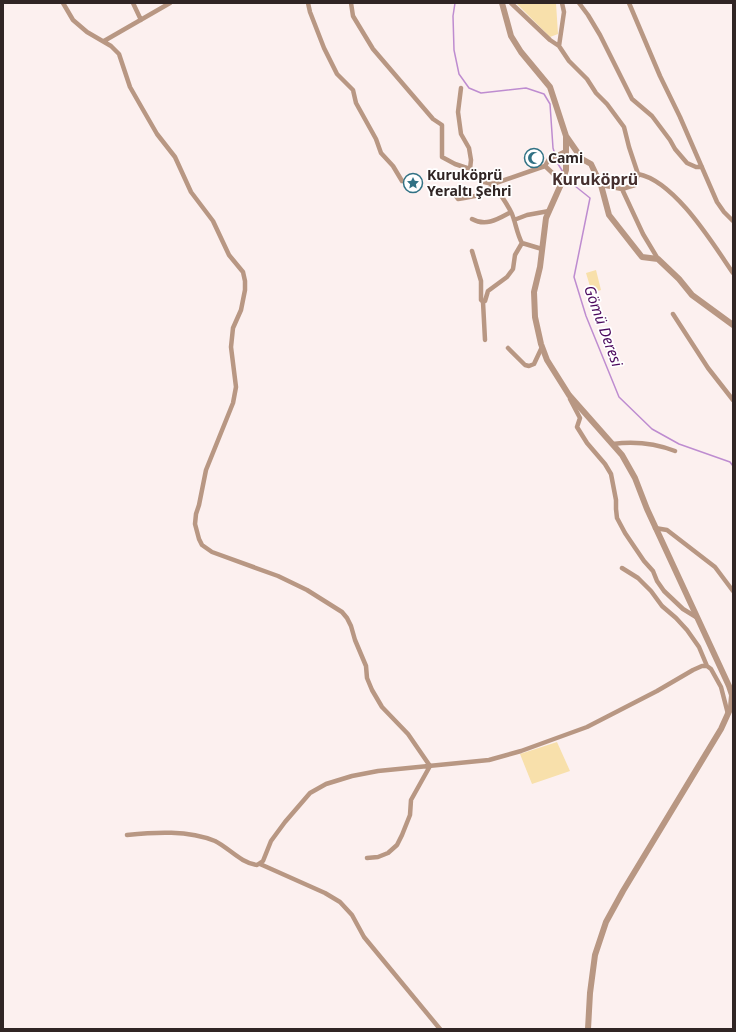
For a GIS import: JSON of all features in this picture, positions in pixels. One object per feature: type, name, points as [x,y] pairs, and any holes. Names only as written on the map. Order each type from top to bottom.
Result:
[{"type":"street","points":[[63,3],[73,20],[86,32],[112,46],[119,54],[130,87],[157,134],[175,157],[191,192],[213,221],[229,254],[243,272],[245,290],[241,310],[233,328],[231,347],[236,387],[233,402],[206,470],[196,514],[195,524],[199,539],[207,549],[212,552],[278,576],[307,590],[342,612],[348,618],[366,666],[367,678],[372,690],[382,707],[408,734],[430,766]]},
{"type":"street","points":[[133,3],[141,20]]},
{"type":"street","points":[[104,41],[170,3]]},
{"type":"street","points":[[308,3],[324,48],[337,74],[353,90],[356,103],[376,139],[381,153],[393,166],[402,181]]},
{"type":"street","points":[[351,3],[353,16],[373,48],[433,119],[442,125],[442,157],[455,164],[470,169],[484,182],[493,184],[545,166],[549,159],[562,152]]},
{"type":"street","points":[[502,3],[511,36],[521,52],[550,87],[566,136],[582,159],[591,164],[601,185],[609,215],[642,257],[658,259]]},
{"type":"street","points":[[511,3],[550,40],[559,46],[569,61],[586,78],[596,93],[607,104],[624,127],[628,147],[638,174],[635,185],[622,189],[601,185]]},
{"type":"street","points":[[559,46],[564,12],[562,3]]},
{"type":"street","points":[[579,3],[588,15],[603,41],[632,99],[652,116],[675,149],[687,163],[691,166],[702,167]]},
{"type":"street","points":[[629,3],[717,202],[733,221]]},
{"type":"street","points":[[461,88],[458,112],[461,134],[469,148],[471,160],[470,169]]},
{"type":"street","points":[[566,136],[562,152],[566,170],[546,218],[540,267],[534,292],[535,317],[542,347],[547,360],[569,395],[580,418],[578,427],[587,443],[605,464],[610,474],[616,500],[618,518],[625,533],[644,562],[653,571],[657,582],[664,591],[683,609],[696,617]]},
{"type":"street","points":[[545,166],[562,182]]},
{"type":"street","points":[[638,174],[646,176],[673,193],[704,231],[733,273]]},
{"type":"street","points":[[454,192],[458,199],[480,195],[488,192],[493,184]]},
{"type":"street","points":[[493,184],[511,212],[518,237],[522,243],[542,249]]},
{"type":"street","points":[[622,189],[643,234],[658,259],[692,295],[733,325]]},
{"type":"street","points":[[514,220],[527,215],[549,211]]},
{"type":"street","points":[[472,218],[479,223],[494,220],[511,212]]},
{"type":"street","points":[[483,302],[485,301],[488,291],[507,277],[513,269],[515,255],[522,243]]},
{"type":"street","points":[[472,251],[481,281],[481,299],[483,302],[485,340]]},
{"type":"street","points":[[673,314],[708,368],[733,400]]},
{"type":"street","points":[[508,348],[525,365],[529,366],[534,364],[542,347]]},
{"type":"street","points":[[569,395],[622,455],[635,478],[646,510],[732,695],[731,707],[720,729],[606,922],[595,955],[590,993],[588,1029]]},
{"type":"street","points":[[613,444],[628,442],[659,445],[676,451]]},
{"type":"street","points":[[655,528],[667,530],[715,567],[733,591]]},
{"type":"street","points":[[622,568],[638,578],[651,591],[662,606],[687,630],[699,647],[707,666],[711,669],[721,687],[728,714]]},
{"type":"street","points":[[260,864],[263,861],[271,841],[297,806],[310,793],[326,784],[352,776],[378,771],[490,760],[521,751],[555,740],[587,727],[621,711],[693,670],[702,666],[707,666]]},
{"type":"street","points":[[367,858],[378,857],[388,853],[397,845],[410,815],[411,800],[430,766]]},
{"type":"street","points":[[127,835],[154,832],[198,835],[216,842],[246,861],[255,865],[260,864],[325,893],[340,902],[352,915],[364,937],[440,1029]]},
{"type":"shaded area","points":[[516,3],[556,3],[558,34],[550,37]]},
{"type":"shaded area","points":[[596,270],[601,290],[592,293],[586,273]]},
{"type":"shaded area","points":[[557,742],[570,771],[532,784],[520,754]]},
{"type":"waterway","name":"Gömü Deresi","points":[[455,3],[453,16],[454,50],[459,74],[469,88],[481,93],[526,88],[544,94],[550,104],[553,148],[558,164],[563,172]]},
{"type":"waterway","name":"Gömü Deresi","points":[[566,177],[590,198],[574,277],[586,316],[619,397],[652,429],[679,444],[730,462],[733,466]]},
{"type":"place","name":"Cami","points":[[534,158]]},
{"type":"place","name":"Kuruköprü Yeraltı Şehri","points":[[413,183]]},
{"type":"district","name":"Kuruköprü","points":[[595,179]]}]
